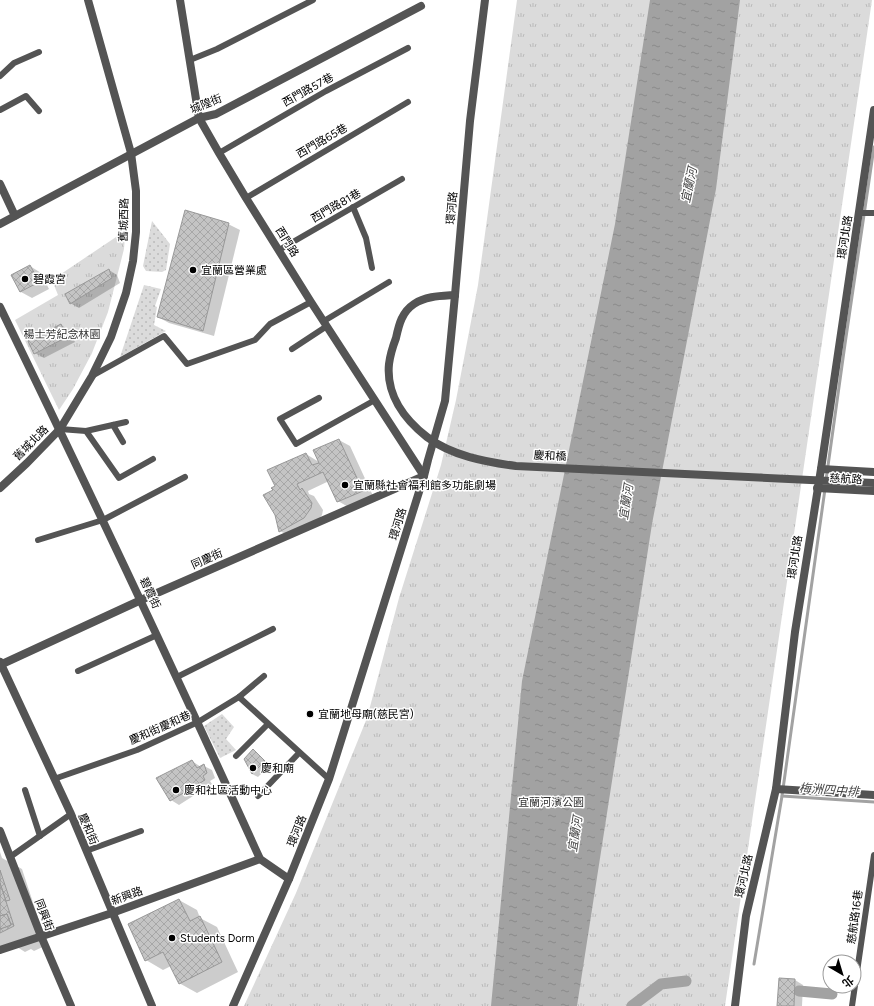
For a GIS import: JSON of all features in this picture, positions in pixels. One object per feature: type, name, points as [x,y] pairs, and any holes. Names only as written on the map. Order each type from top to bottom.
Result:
[{"type":"street","name":"舊城西路","points":[[60,429],[92,376],[111,337],[126,293],[133,261],[136,232],[136,191],[131,153],[88,0]]},
{"type":"street","name":"環河路","points":[[233,1006],[289,879],[330,779],[424,476],[445,401],[470,121],[485,0]]},
{"type":"street","name":"西門路","points":[[182,1],[199,118],[246,198],[325,324],[424,476]]},
{"type":"street","name":"城隍街","points":[[0,224],[131,153],[199,118],[216,114],[421,6]]},
{"type":"street","name":"環河北路","points":[[735,1006],[746,916],[776,789],[795,632],[874,110]]},
{"type":"street","points":[[0,184],[15,216]]},
{"type":"street","name":"慶和橋","points":[[455,295],[429,297],[421,300],[407,310],[400,320],[388,371],[392,391],[403,414],[428,437],[449,450],[482,460],[516,466],[874,483]]},
{"type":"street","name":"碧霞街","points":[[0,307],[141,600],[260,859]]},
{"type":"street","name":"舊城北路","points":[[0,488],[60,429]]},
{"type":"street","name":"慈航路","points":[[820,469],[874,472]]},
{"type":"street","name":"同慶街","points":[[0,664],[141,600],[424,476]]},
{"type":"street","name":"慈航路","points":[[817,488],[874,491]]},
{"type":"street","name":"慶和街","points":[[0,664],[70,814],[152,1006]]},
{"type":"street","points":[[776,789],[874,795]]},
{"type":"street","name":"同興街","points":[[0,831],[41,936],[71,1006]]},
{"type":"street","points":[[260,859],[289,879]]},
{"type":"street","name":"新興路","points":[[0,950],[112,913],[260,859]]},
{"type":"lane","points":[[190,60],[216,49],[312,0]]},
{"type":"lane","name":"西門路57巷","points":[[219,153],[326,91],[408,48]]},
{"type":"lane","points":[[0,76],[14,63],[39,52]]},
{"type":"lane","points":[[0,110],[26,96],[39,111]]},
{"type":"lane","name":"西門路65巷","points":[[246,198],[408,102]]},
{"type":"lane","name":"西門路81巷","points":[[279,250],[402,179]]},
{"type":"lane","points":[[353,207],[366,238],[372,268]]},
{"type":"lane","points":[[859,213],[874,213]]},
{"type":"lane","points":[[292,349],[325,324],[389,282]]},
{"type":"lane","points":[[92,376],[164,336],[187,364],[255,340],[270,324],[312,302]]},
{"type":"lane","points":[[319,398],[280,419],[296,444],[374,400]]},
{"type":"lane","points":[[60,429],[86,431],[126,422]]},
{"type":"lane","points":[[113,425],[123,442]]},
{"type":"lane","points":[[86,431],[119,478],[153,459]]},
{"type":"lane","points":[[38,540],[103,520],[185,477]]},
{"type":"lane","points":[[177,677],[273,629]]},
{"type":"lane","points":[[78,671],[157,635]]},
{"type":"lane","name":"慶和街慶和巷","points":[[54,779],[137,750],[198,722],[238,697],[264,676]]},
{"type":"lane","points":[[238,697],[330,779]]},
{"type":"lane","points":[[236,756],[268,724]]},
{"type":"lane","points":[[258,796],[299,752]]},
{"type":"lane","points":[[25,790],[40,836]]},
{"type":"lane","points":[[10,857],[70,814]]},
{"type":"lane","points":[[86,851],[141,831]]},
{"type":"lane","name":"慈航路16巷","points":[[852,1006],[874,855]]},
{"type":"green space","name":"宜蘭河濱公園","points":[[517,0],[872,0],[725,1006],[244,1006],[296,893],[367,718],[399,598],[441,465],[456,400],[478,285]]},
{"type":"green space","points":[[152,221],[170,244],[166,270],[162,272],[146,271],[143,266]]},
{"type":"green space","name":"楊士芳紀念林園","points":[[125,231],[124,249],[108,312],[92,353],[73,389],[59,410],[15,320],[58,295],[52,280]]},
{"type":"green space","points":[[144,285],[161,289],[155,306],[157,307],[154,325],[166,331],[120,357]]},
{"type":"green space","points":[[222,714],[234,727],[226,739],[236,750],[220,758],[204,726]]},
{"type":"water","name":"宜蘭河","points":[[650,0],[740,0],[716,189],[652,524],[577,1006],[491,1006],[522,681],[615,224]]},
{"type":"building","name":"宜蘭區營業處","points":[[185,210],[229,223],[203,331],[157,317]]},
{"type":"building","name":"碧霞宮","points":[[30,265],[39,282],[20,292],[11,275]]},
{"type":"building","name":"楊士芳紀念林園","points":[[109,269],[112,278],[70,304],[65,294]]},
{"type":"building","points":[[61,324],[67,337],[34,354],[28,341]]},
{"type":"building","name":"宜蘭縣社會福利館多功能劇場","points":[[339,439],[363,491],[337,502],[323,472],[297,484],[300,490],[302,488],[312,503],[311,508],[304,518],[279,532],[275,515],[263,495],[273,490],[271,488],[275,486],[267,470],[306,453],[312,465],[319,463],[313,450]]},
{"type":"building","name":"慶和廟","points":[[253,749],[265,761],[252,774],[244,759]]},
{"type":"building","name":"慶和社區活動中心","points":[[192,760],[197,768],[204,764],[207,773],[203,776],[205,780],[170,801],[156,778]]},
{"type":"building","points":[[0,870],[10,900],[6,901],[0,883]]},
{"type":"building","points":[[0,883],[14,926],[0,933],[0,929],[11,925],[7,914],[0,916]]},
{"type":"building","name":"Students Dorm","points":[[179,899],[190,921],[200,916],[222,962],[179,984],[163,952],[145,961],[128,924]]},
{"type":"building","points":[[7,914],[11,925],[0,929],[0,916]]},
{"type":"building","points":[[779,978],[795,979],[794,1006],[777,1006]]},
{"type":"waterway","points":[[826,480],[874,147]]},
{"type":"waterway","points":[[754,964],[782,796],[825,489]]},
{"type":"waterway","name":"梅洲四中排","points":[[782,796],[874,802]]},
{"type":"waterway","points":[[632,1006],[661,984],[686,981]]},
{"type":"waterway","points":[[799,991],[822,993]]},
{"type":"place","name":"宜蘭區營業處","points":[[193,270]]},
{"type":"place","name":"碧霞宮","points":[[25,279]]},
{"type":"place","name":"宜蘭縣社會福利館多功能劇場","points":[[345,485]]},
{"type":"place","name":"宜蘭地母廟(慈民宮)","points":[[310,714]]},
{"type":"place","name":"慶和廟","points":[[253,768]]},
{"type":"place","name":"慶和社區活動中心","points":[[176,790]]},
{"type":"place","name":"Students Dorm","points":[[172,938]]}]
